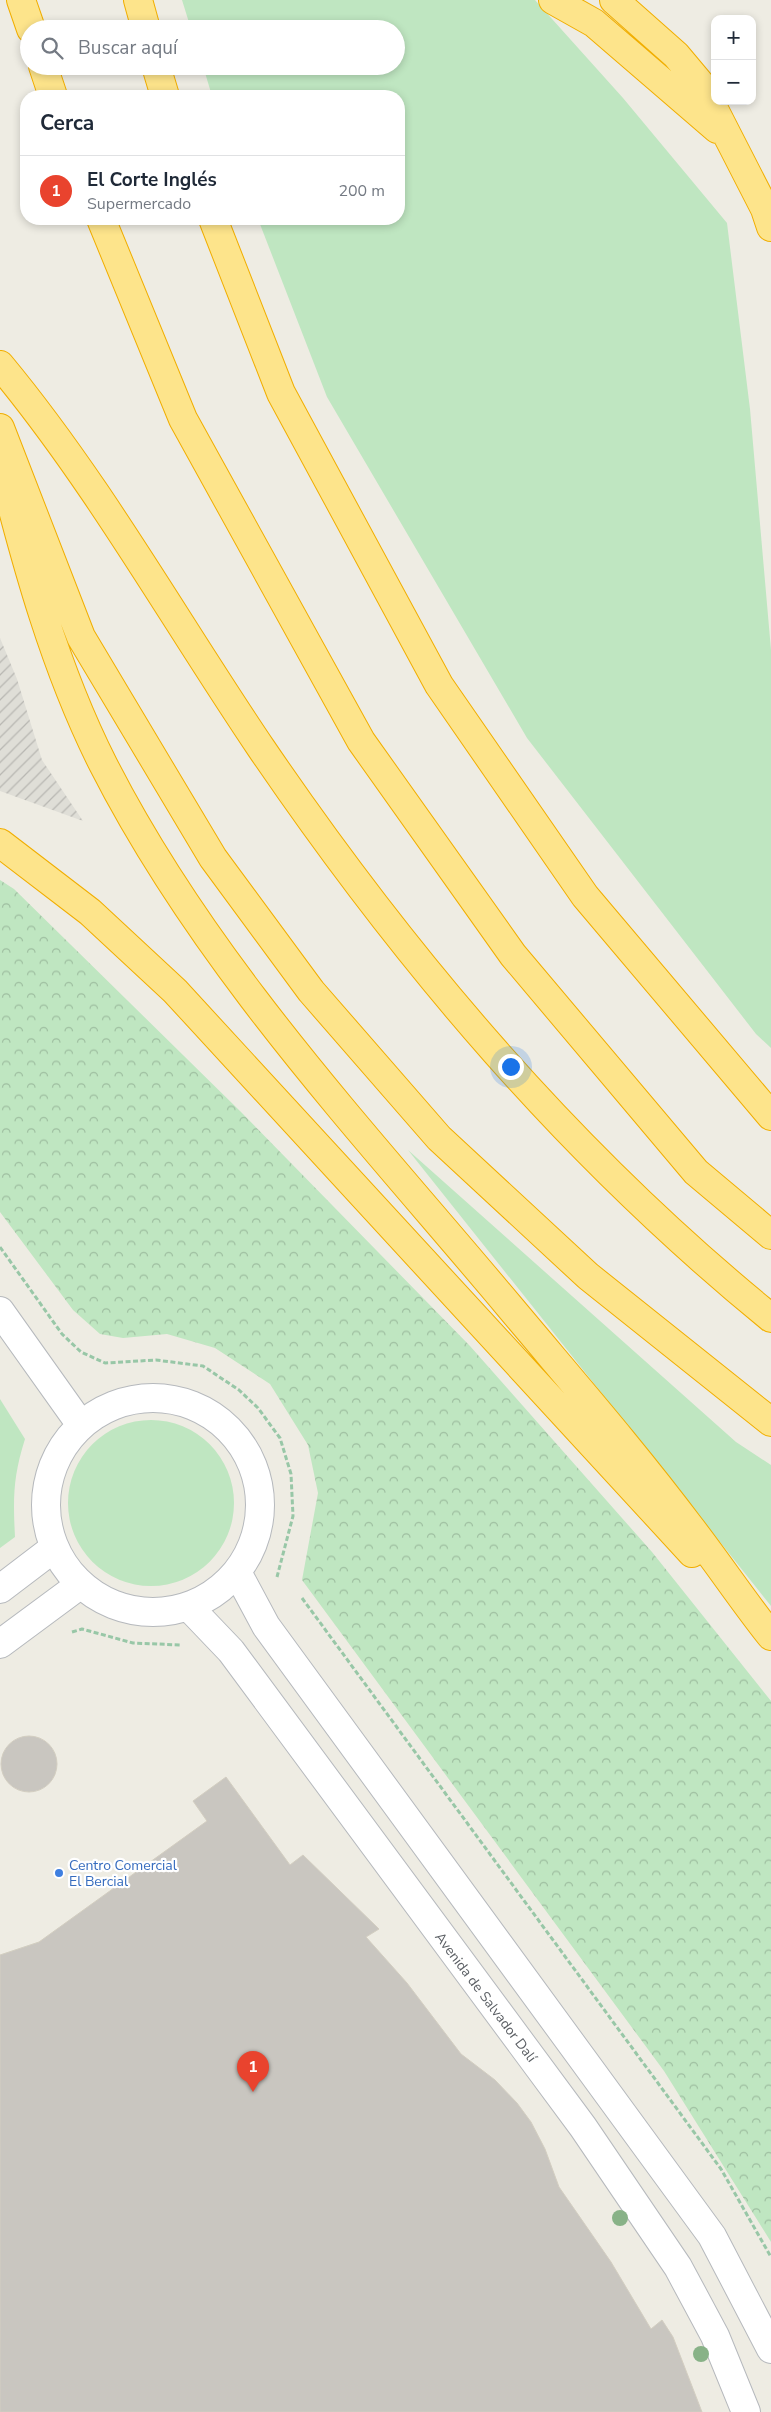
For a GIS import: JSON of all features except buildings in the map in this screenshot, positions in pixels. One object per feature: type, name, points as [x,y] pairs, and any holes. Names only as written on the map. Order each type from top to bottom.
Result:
[{"type":"highway","points":[[21,0],[28,20]]},
{"type":"highway","points":[[138,0],[144,20]]},
{"type":"highway","points":[[552,0],[594,23],[729,140]]},
{"type":"highway","points":[[614,0],[676,55],[702,86],[764,209],[771,227]]},
{"type":"highway","points":[[46,75],[51,90]]},
{"type":"highway","points":[[159,75],[164,90]]},
{"type":"highway","points":[[103,225],[183,419],[361,740],[513,954],[696,1172],[771,1235]]},
{"type":"highway","points":[[215,225],[281,393],[439,685],[585,896],[771,1116]]},
{"type":"highway","points":[[0,365],[34,406],[298,802],[434,981],[477,1033],[568,1133],[706,1264],[771,1318]]},
{"type":"highway","points":[[0,428],[81,637],[213,858],[311,991],[439,1138],[588,1276],[771,1422]]},
{"type":"highway","points":[[0,460],[24,556],[83,721],[103,763],[162,870],[222,958],[254,999],[689,1525],[763,1626]]},
{"type":"highway","points":[[0,843],[90,912],[175,991],[675,1537],[763,1626]]},
{"type":"street","points":[[0,1311],[81,1425]]},
{"type":"street","points":[[158,1398],[185,1402],[221,1422],[236,1437],[247,1454],[260,1494],[256,1535],[237,1572],[210,1596],[188,1606],[160,1612],[132,1610],[105,1601],[81,1584],[66,1568],[54,1548],[46,1513],[49,1476],[65,1443],[81,1425],[116,1404],[130,1400],[158,1398]]},
{"type":"street","points":[[0,1589],[54,1548]]},
{"type":"street","points":[[237,1572],[266,1626],[712,2236],[771,2350]]},
{"type":"street","points":[[0,1644],[81,1584]]},
{"type":"street","name":"Avenida de Salvador Dalí","points":[[188,1606],[231,1652],[583,2127],[678,2267],[714,2336],[746,2412]]},
{"type":"path","points":[[0,1247],[62,1334],[81,1352],[105,1363],[156,1360],[203,1366],[239,1390],[258,1408],[280,1438],[290,1474],[293,1516],[276,1580]]},
{"type":"path","points":[[302,1598],[721,2169],[771,2257]]},
{"type":"path","points":[[65,1635],[82,1629],[132,1643],[183,1644],[189,1648]]},
{"type":"shaded area","points":[[0,638],[17,679],[42,760],[83,821],[0,791]]},
{"type":"green space","points":[[182,0],[535,0],[623,98],[727,223],[750,409],[771,650],[771,1048],[756,1034],[527,738],[327,397],[260,225],[405,225],[405,90],[210,90],[206,75],[405,75],[405,20],[188,20]]},
{"type":"green space","points":[[0,880],[14,889],[240,1111],[470,1346],[652,1552],[771,1701],[771,2242],[664,2071],[302,1580],[318,1493],[308,1445],[270,1384],[215,1348],[167,1334],[123,1338],[100,1334],[73,1310],[0,1212]]},
{"type":"green space","points":[[408,1150],[736,1442],[771,1465],[771,1606]]},
{"type":"green space","points":[[0,1399],[25,1439],[18,1465],[15,1488],[15,1537],[0,1548]]},
{"type":"green space","points":[[159,1420],[175,1423],[190,1429],[204,1438],[216,1450],[225,1464],[231,1479],[234,1503],[233,1519],[225,1542],[216,1556],[204,1568],[190,1577],[175,1583],[143,1586],[127,1583],[112,1577],[98,1568],[86,1556],[77,1542],[71,1527],[68,1495],[71,1479],[77,1464],[86,1450],[98,1438],[112,1429],[127,1423]]},
{"type":"place","name":"Centro Comercial El Bercial","points":[[59,1873]]},
{"type":"place","name":"El Corte Inglés","points":[[253,2092]]}]
